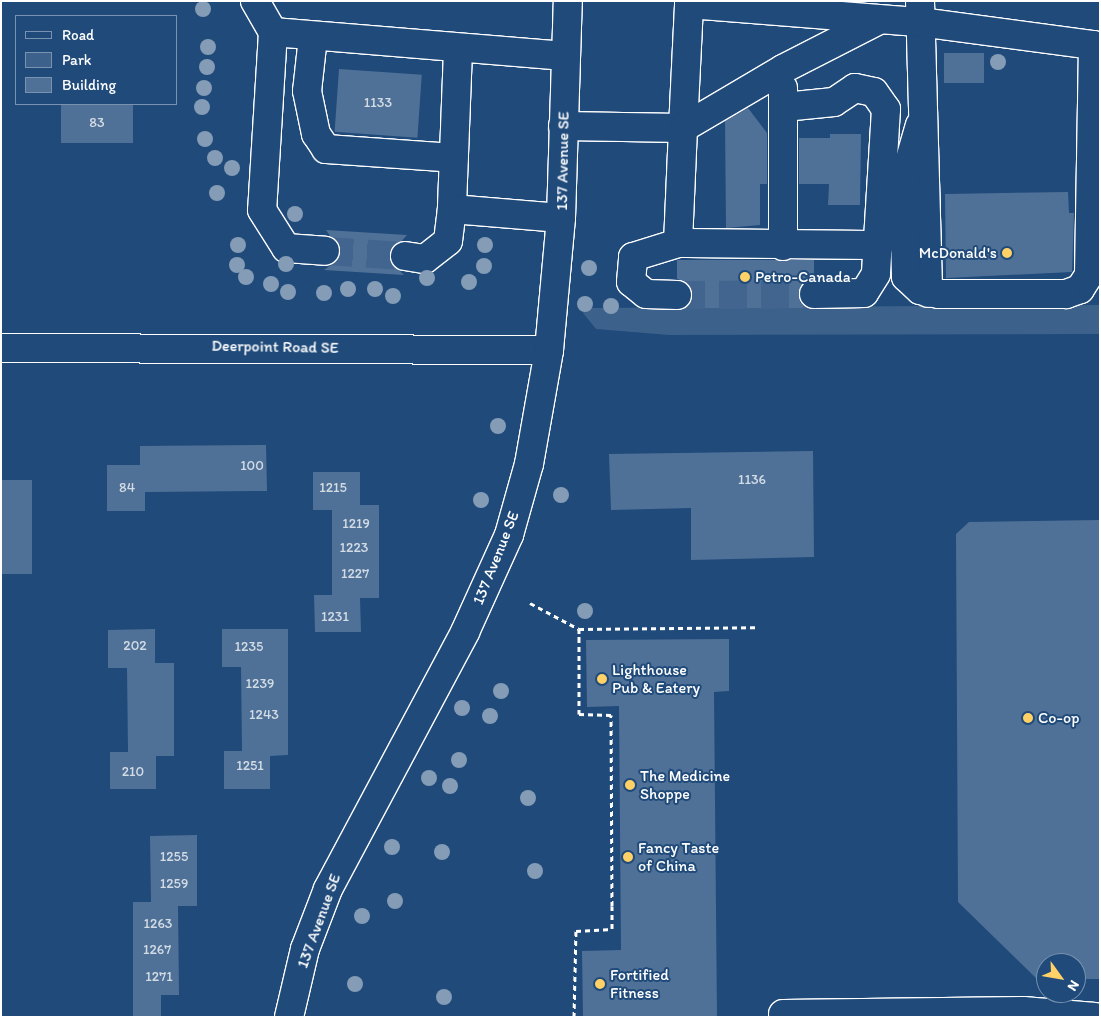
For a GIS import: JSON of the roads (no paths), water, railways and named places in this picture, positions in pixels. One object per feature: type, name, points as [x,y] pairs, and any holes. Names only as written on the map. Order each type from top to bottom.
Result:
[{"type":"street","points":[[255,1],[273,32],[262,210],[286,248],[325,251]]},
{"type":"street","name":"137 Avenue SE","points":[[289,1017],[305,949],[328,889],[465,632],[509,535],[529,464],[549,350],[561,218],[568,1]]},
{"type":"street","points":[[678,243],[689,4],[877,21]]},
{"type":"street","points":[[564,126],[683,128],[783,68],[877,21],[920,12],[1093,45],[1089,275],[1080,289],[1066,294],[928,293],[920,125],[920,12]]},
{"type":"street","points":[[273,32],[458,50],[565,56]]},
{"type":"street","points":[[313,37],[307,91],[316,134],[326,149],[454,158]]},
{"type":"street","points":[[405,256],[425,259],[448,241],[452,209],[458,50]]},
{"type":"street","points":[[783,68],[783,246]]},
{"type":"street","points":[[784,107],[834,102],[855,88],[874,92],[886,108],[876,274],[864,293],[814,294]]},
{"type":"street","points":[[452,209],[561,218]]},
{"type":"street","points":[[677,295],[646,294],[631,282],[633,257],[678,243],[783,246],[879,245]]},
{"type":"street","name":"Deerpoint Road SE","points":[[1,348],[549,350]]},
{"type":"street","points":[[783,1014],[1023,1011],[1095,1017]]},
{"type":"tunnel","points":[[325,251],[405,256]]},
{"type":"tunnel","points":[[677,295],[814,294]]},
{"type":"place","name":"McDonald's","points":[[1007,253]]},
{"type":"place","name":"Petro-Canada","points":[[745,277]]},
{"type":"place","name":"Lighthouse Pub & Eatery","points":[[602,679]]},
{"type":"place","name":"Co-op","points":[[1028,718]]},
{"type":"place","name":"The Medicine Shoppe","points":[[630,785]]},
{"type":"place","name":"Fancy Taste of China","points":[[628,857]]},
{"type":"place","name":"Fortified Fitness","points":[[600,984]]}]
